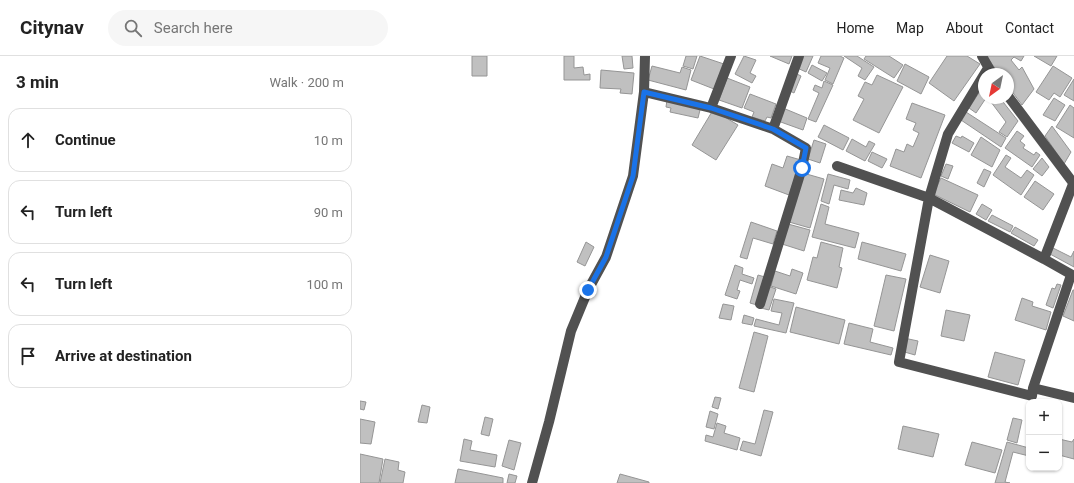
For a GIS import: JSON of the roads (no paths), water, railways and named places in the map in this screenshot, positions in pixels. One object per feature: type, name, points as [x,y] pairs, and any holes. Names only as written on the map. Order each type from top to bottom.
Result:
[{"type":"street","points":[[532,483],[549,422],[571,331],[588,290],[606,257],[633,176],[644,92],[645,56]]},
{"type":"street","points":[[711,108],[731,56]]},
{"type":"street","points":[[773,129],[799,56]]},
{"type":"street","points":[[982,56],[988,68]]},
{"type":"street","points":[[837,166],[928,198],[1072,275],[1033,388],[1032,396],[899,362],[928,198],[948,134],[978,89]]},
{"type":"street","points":[[644,92],[711,108],[773,129],[806,148],[802,168],[760,304]]},
{"type":"street","points":[[1014,104],[1074,184],[1044,259]]},
{"type":"street","points":[[1033,388],[1074,398]]}]
